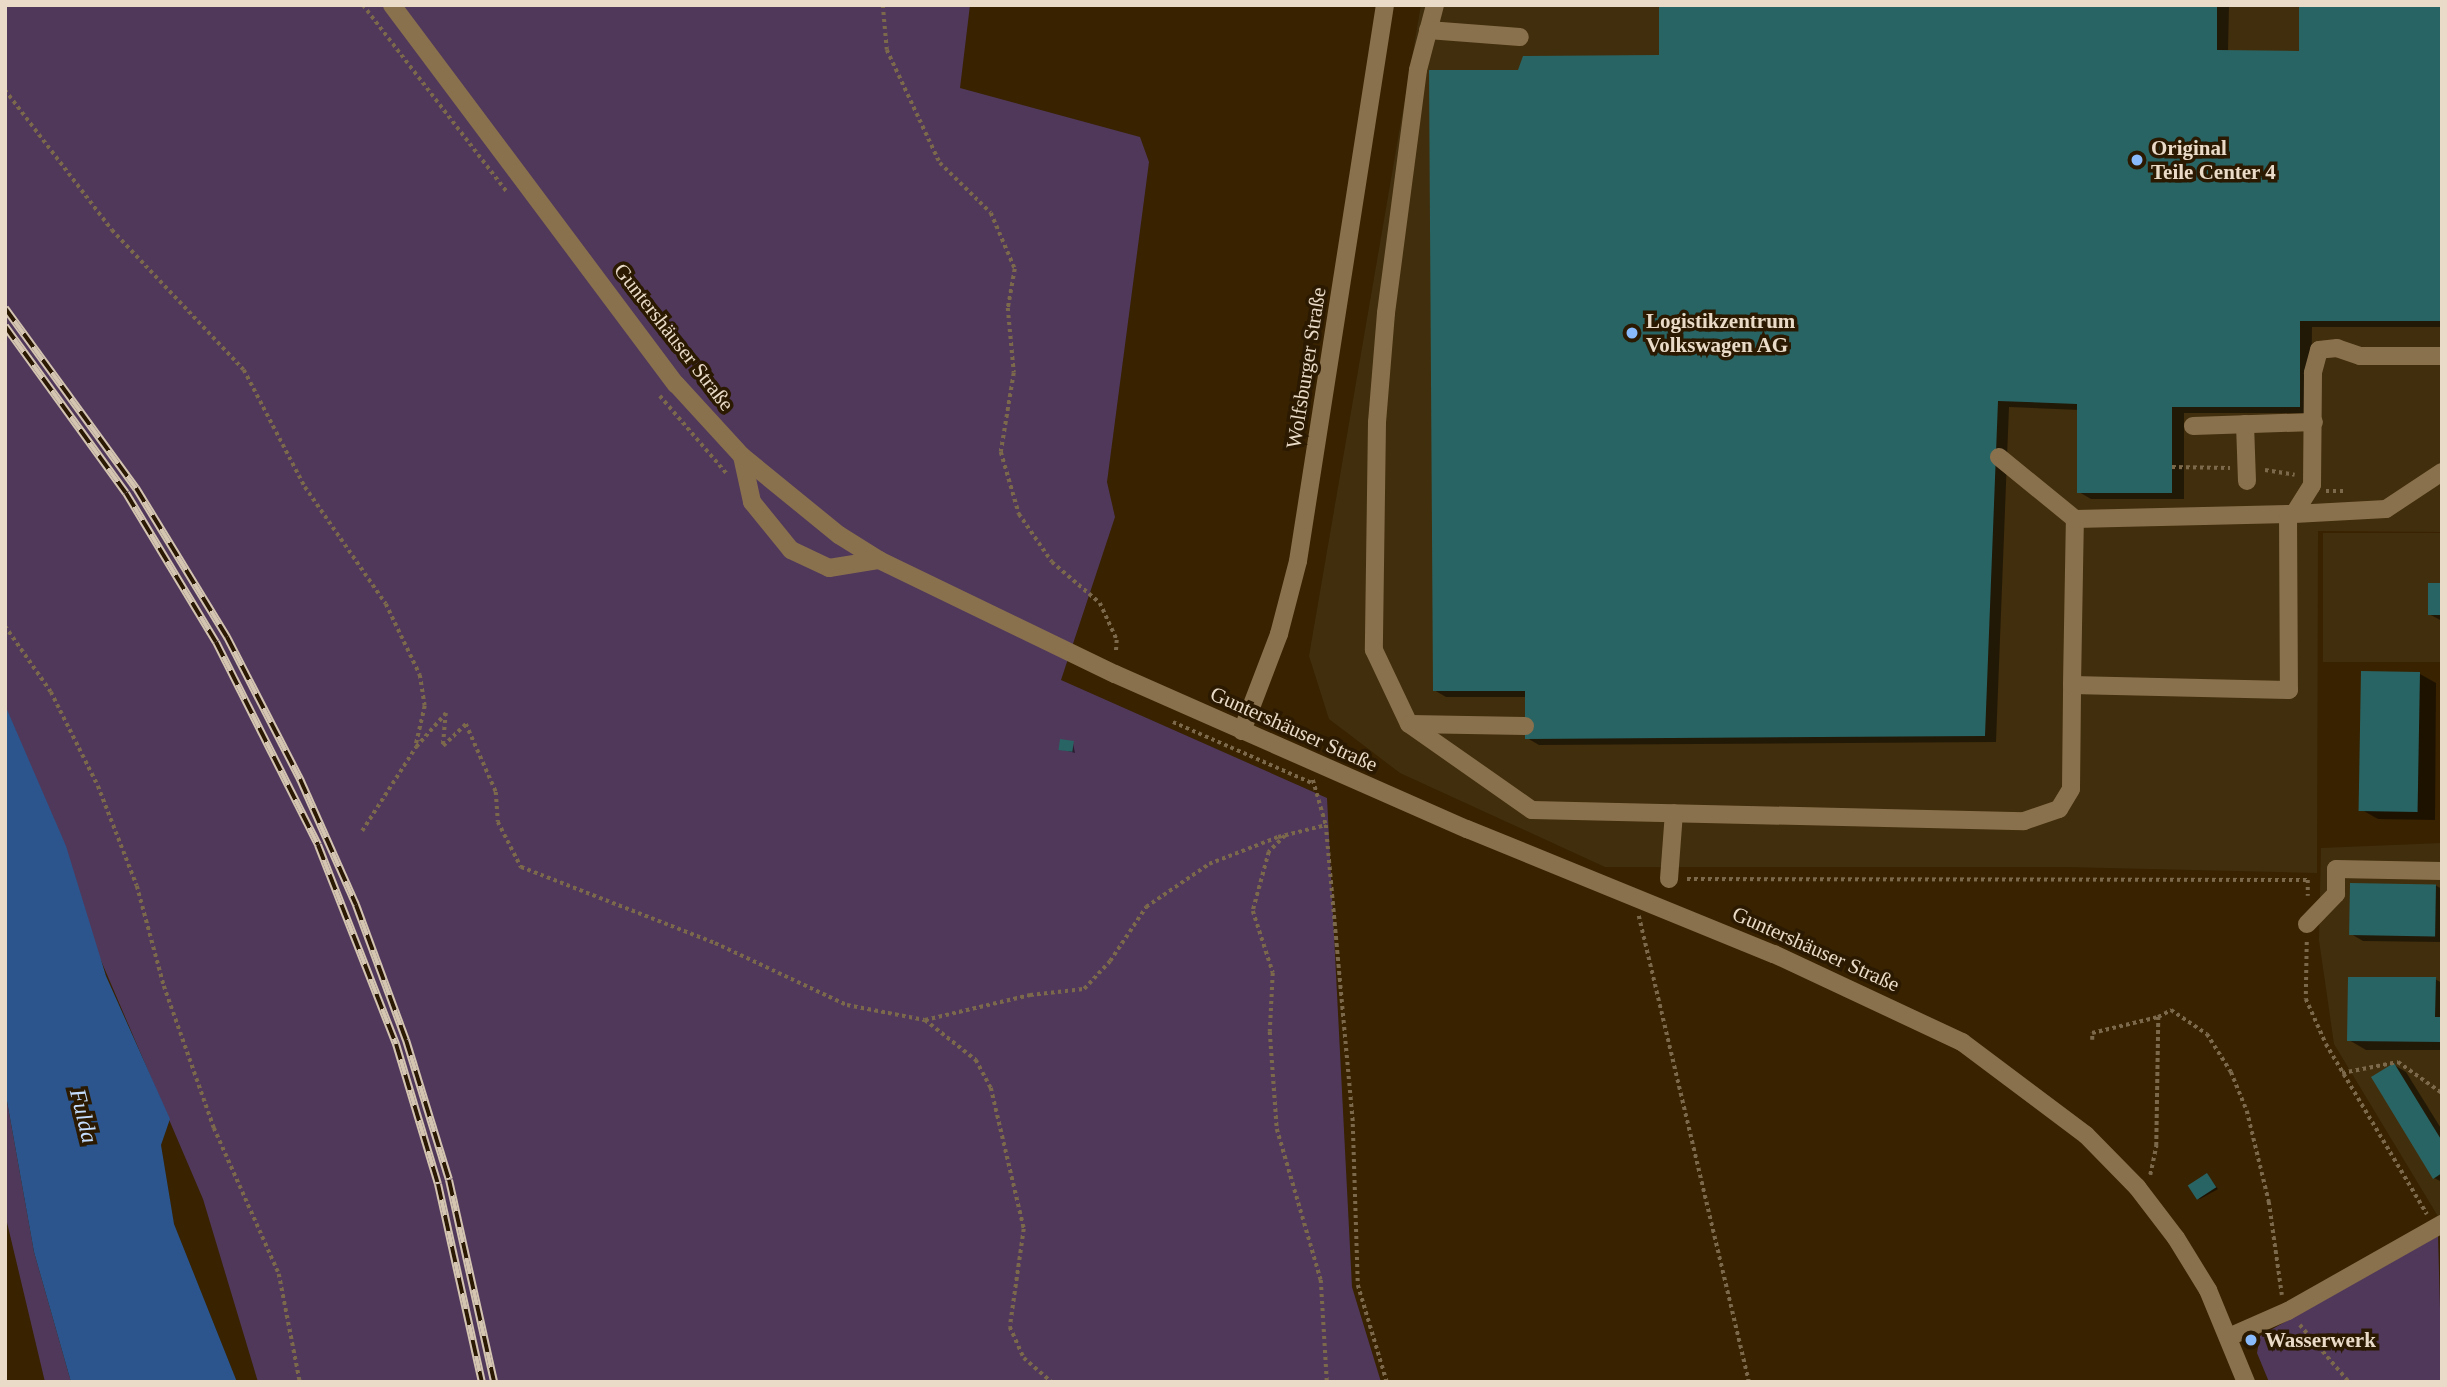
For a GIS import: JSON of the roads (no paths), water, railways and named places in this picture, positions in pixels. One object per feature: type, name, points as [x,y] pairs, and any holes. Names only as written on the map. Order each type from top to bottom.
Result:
[{"type":"street","name":"Guntershäuser Straße","points":[[392,5],[676,384],[742,456],[839,535],[879,560],[1115,674],[1467,830],[1645,900],[1872,997],[1962,1042],[2086,1135],[2137,1187],[2176,1238],[2231,1336],[2246,1382]]},
{"type":"street","name":"Wolfsburger Straße","points":[[1242,731],[1279,634],[1298,561],[1385,5]]},
{"type":"street","points":[[1435,5],[1418,70],[1386,313],[1377,422],[1374,650],[1409,724],[1532,810],[2024,821],[2043,816],[2059,809],[2071,789],[2075,519]]},
{"type":"street","points":[[1428,30],[1520,37]]},
{"type":"street","points":[[2072,685],[2289,690],[2291,514],[2312,485],[2313,373],[2319,350],[2337,348],[2360,356],[2442,356]]},
{"type":"street","points":[[2193,426],[2314,422]]},
{"type":"street","points":[[2245,424],[2247,481]]},
{"type":"street","points":[[742,456],[752,502],[791,550],[829,568],[879,560]]},
{"type":"street","points":[[1999,457],[2075,519],[2386,509],[2442,472]]},
{"type":"street","points":[[1409,724],[1525,726]]},
{"type":"street","points":[[1669,879],[1674,813]]},
{"type":"street","points":[[2307,924],[2336,894],[2336,869],[2442,871]]},
{"type":"street","points":[[2231,1336],[2288,1311],[2439,1226]]},
{"type":"water","name":"Fulda","points":[[5,705],[66,846],[106,976],[170,1119],[161,1145],[174,1224],[237,1382],[71,1382],[34,1252],[5,1090]]},
{"type":"railway","points":[[5,308],[136,488],[227,637],[300,779],[356,905],[406,1040],[449,1180],[494,1382]]},
{"type":"railway","points":[[5,326],[126,493],[216,642],[318,845],[396,1044],[438,1184],[482,1382]]},
{"type":"place","name":"Original Teile Center 4","points":[[2137,160]]},
{"type":"place","name":"Logistikzentrum Volkswagen AG","points":[[1632,333]]},
{"type":"place","name":"Wasserwerk","points":[[2251,1340]]}]
